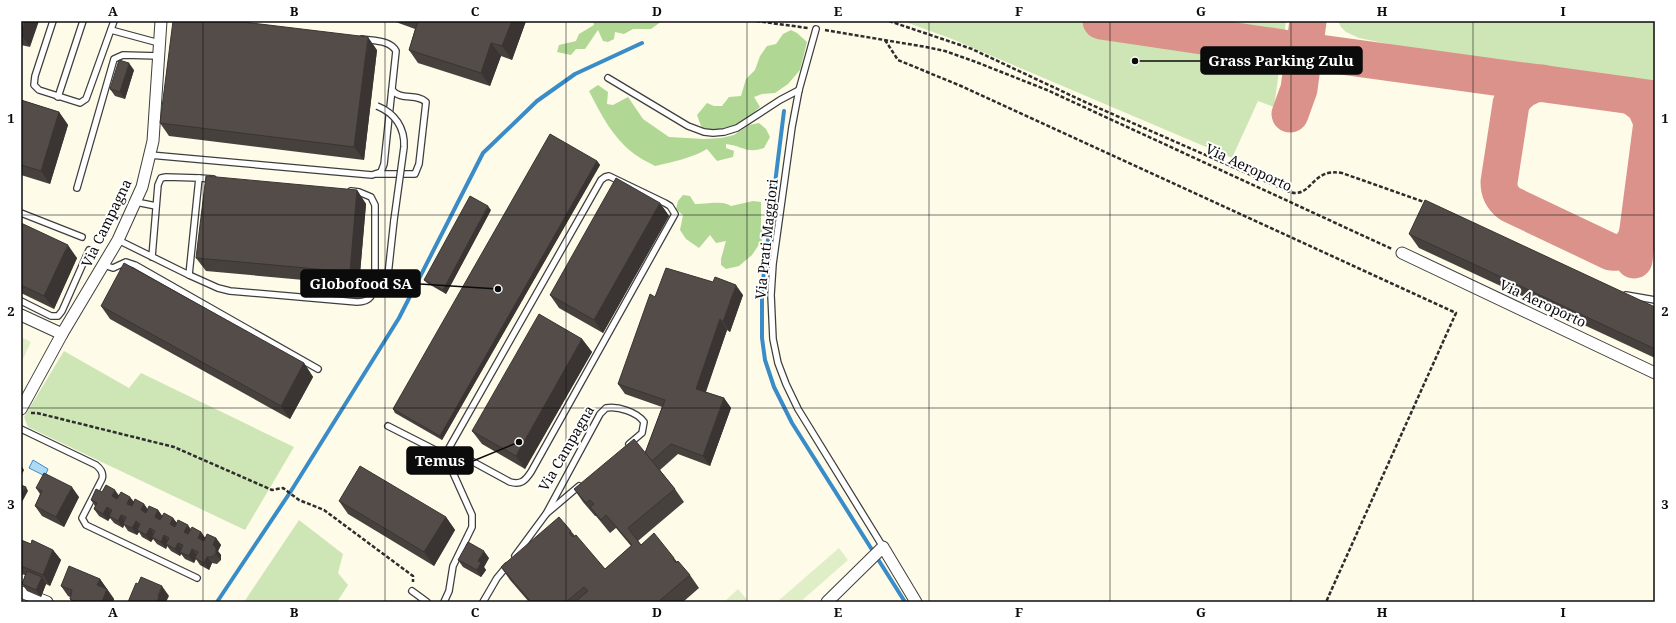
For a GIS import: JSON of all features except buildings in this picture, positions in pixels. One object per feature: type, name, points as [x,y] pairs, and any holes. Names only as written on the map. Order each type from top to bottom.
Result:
[{"type":"street","name":"Via Campagna","points":[[24,411],[62,334],[118,240],[142,187],[150,155],[155,120],[161,21]]},
{"type":"street","name":"Via Aeroporto","points":[[1402,254],[1655,373]]},
{"type":"street","points":[[21,315],[62,334]]},
{"type":"street","points":[[827,602],[883,547],[916,602]]},
{"type":"street","points":[[21,592],[47,602]]},
{"type":"lane","points":[[53,21],[35,76],[34,85],[39,90],[80,103],[86,99],[114,21]]},
{"type":"lane","points":[[58,97],[83,21]]},
{"type":"lane","name":"Via Prati Maggiori","points":[[816,29],[799,90],[792,127],[773,264],[771,295],[773,340],[781,370],[798,409],[883,547]]},
{"type":"lane","points":[[111,30],[159,43]]},
{"type":"lane","points":[[359,39],[388,43],[393,46],[396,51],[384,164],[381,172],[377,174]]},
{"type":"lane","points":[[77,188],[114,59],[122,55],[159,56]]},
{"type":"lane","points":[[608,78],[688,126],[704,132],[713,133],[724,132],[737,128],[780,100],[799,90]]},
{"type":"lane","points":[[150,155],[372,175],[415,174],[419,164],[426,102],[420,99],[397,95],[392,90]]},
{"type":"lane","points":[[370,106],[377,106],[395,118],[402,130],[404,147],[388,275],[380,287],[373,292]]},
{"type":"lane","points":[[388,426],[445,456],[466,458],[510,482],[517,484],[523,483],[527,480],[674,217],[675,214],[670,206],[613,177],[605,177],[601,180],[445,456]]},
{"type":"lane","points":[[152,257],[158,185],[161,178],[199,178],[222,180]]},
{"type":"lane","points":[[188,275],[199,178]]},
{"type":"lane","points":[[118,240],[188,275],[218,288],[320,299],[364,302],[371,298],[375,282],[374,200],[366,194],[344,191]]},
{"type":"lane","points":[[136,202],[156,206]]},
{"type":"lane","points":[[21,213],[82,237]]},
{"type":"lane","points":[[21,301],[51,316],[58,316],[62,312],[90,250]]},
{"type":"lane","points":[[104,265],[113,268],[126,262],[135,265],[318,369]]},
{"type":"lane","points":[[1622,293],[1629,296],[1655,300]]},
{"type":"lane","name":"Via Campagna","points":[[483,602],[498,578],[527,542],[546,514],[600,414],[606,408],[618,408],[636,415],[644,422],[642,433],[624,448]]},
{"type":"lane","points":[[21,430],[96,465],[101,470],[103,476],[83,516],[83,523],[197,578]]},
{"type":"lane","points":[[444,602],[449,591],[452,566],[469,534],[472,521],[472,515],[445,456]]},
{"type":"lane","name":"Via Campagna","points":[[546,514],[582,484]]},
{"type":"lane","points":[[412,591],[428,602]]},
{"type":"path","name":"Via Aeroporto","points":[[756,21],[816,29],[945,51],[1047,90],[1402,254]]},
{"type":"path","points":[[889,21],[972,49],[1085,102],[1285,190],[1295,193],[1302,190],[1321,175],[1331,171],[1342,173],[1430,204]]},
{"type":"path","points":[[885,40],[898,60],[961,86],[1456,313],[1326,602]]},
{"type":"path","points":[[24,411],[174,447],[272,490],[283,488],[299,500],[324,510],[413,576],[412,591]]},
{"type":"green space","points":[[593,21],[662,21],[651,29],[633,29],[624,34],[615,32],[614,39],[608,42],[603,41],[598,30],[585,49],[576,49],[571,55],[557,52],[559,45],[576,41],[579,34],[594,25]]},
{"type":"green space","points":[[903,21],[1286,21],[1274,107],[1258,101],[1232,158],[952,39]]},
{"type":"green space","points":[[1338,21],[1655,21],[1655,83],[1413,49],[1359,38],[1346,32]]},
{"type":"green space","points":[[791,30],[807,42],[800,70],[788,84],[775,93],[762,94],[754,97],[760,107],[739,125],[708,131],[701,126],[697,115],[707,103],[714,106],[722,106],[729,97],[741,96],[746,79],[755,70],[760,56],[767,46],[776,44],[783,34]]},
{"type":"green space","points":[[598,85],[608,92],[607,104],[613,105],[628,97],[643,119],[669,137],[704,139],[721,138],[734,135],[749,125],[759,123],[766,129],[770,137],[764,148],[758,150],[749,150],[726,144],[726,148],[734,151],[733,157],[717,161],[707,149],[688,157],[655,166],[633,153],[613,133],[589,91]]},
{"type":"green space","points":[[683,195],[690,196],[695,204],[724,203],[731,206],[753,201],[761,202],[761,227],[764,237],[752,255],[739,266],[726,269],[721,265],[721,259],[726,241],[716,243],[710,235],[699,248],[686,239],[680,230],[683,215],[676,209],[678,201]]},
{"type":"green space","points":[[21,337],[31,342],[21,363]]},
{"type":"green space","points":[[64,351],[129,388],[141,373],[294,447],[245,530],[28,427],[24,417]]},
{"type":"green space","points":[[299,520],[343,554],[338,573],[348,585],[337,602],[244,602]]},
{"type":"green space","points":[[839,548],[848,560],[800,602],[777,602]]},
{"type":"green space","points":[[738,589],[749,602],[724,602]]},
{"type":"water","points":[[33,460],[48,469],[45,476],[29,468]]},
{"type":"waterway","points":[[217,602],[291,491],[399,318],[483,153],[537,101],[575,74],[642,43]]},
{"type":"waterway","points":[[784,111],[762,288],[762,338],[765,360],[774,387],[792,423],[905,602]]},
{"type":"taxiway","points":[[1101,21],[1283,48],[1655,99]]},
{"type":"taxiway","points":[[1290,114],[1299,89],[1308,21]]},
{"type":"taxiway","points":[[1542,83],[1532,85],[1524,89],[1513,99],[1511,104],[1499,182],[1500,192],[1503,197],[1510,204],[1611,252],[1620,252],[1628,249],[1637,235]]},
{"type":"taxiway","points":[[1632,96],[1645,106],[1652,122],[1634,260]]},
{"type":"place","name":"Grass Parking Zulu","points":[[1135,61]]},
{"type":"place","name":"Globofood SA","points":[[498,289]]},
{"type":"place","name":"Temus","points":[[519,442]]}]
